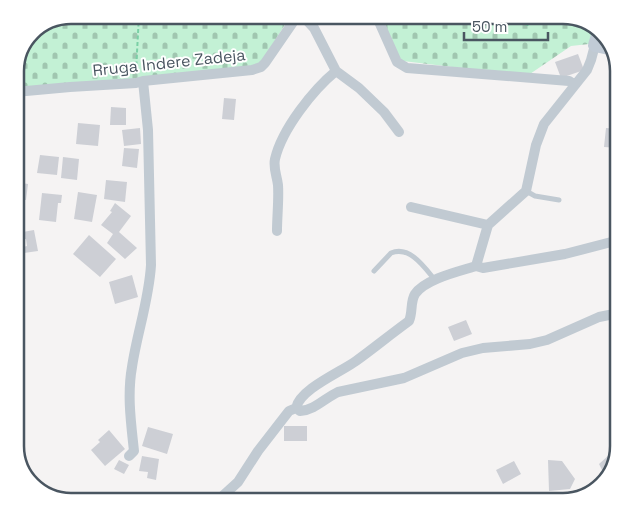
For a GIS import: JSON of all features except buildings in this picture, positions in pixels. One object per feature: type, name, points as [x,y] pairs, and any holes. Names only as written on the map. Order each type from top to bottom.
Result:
[{"type":"street","name":"Rruga Indere Zadeja","points":[[24,91],[136,83],[252,70],[261,67],[265,63],[293,24]]},
{"type":"street","points":[[311,24],[336,71],[359,88],[384,112],[399,132]]},
{"type":"street","points":[[380,24],[397,62],[407,68],[570,81],[575,85]]},
{"type":"street","points":[[476,266],[488,225],[526,191],[536,146],[544,124],[586,70],[597,38]]},
{"type":"street","points":[[595,45],[604,47]]},
{"type":"street","points":[[277,231],[278,184],[274,167],[275,158],[283,137],[305,104],[336,71]]},
{"type":"street","points":[[129,456],[134,451],[130,403],[131,378],[150,283],[151,265],[148,130],[143,81]]},
{"type":"street","points":[[411,207],[488,225]]},
{"type":"street","points":[[226,493],[238,482],[258,450],[289,411],[296,408],[300,399],[354,362],[408,321],[411,316],[415,294],[420,288],[435,280],[476,266],[483,268],[549,258],[610,242]]},
{"type":"street","points":[[296,408],[300,411],[306,411],[338,392],[404,378],[462,353],[483,348],[530,344],[547,340],[610,315]]},
{"type":"lane","points":[[526,191],[535,196],[559,200]]},
{"type":"lane","points":[[374,271],[391,253],[395,251],[404,252],[417,259],[435,280]]},
{"type":"path","points":[[139,24],[136,71],[144,70]]},
{"type":"green space","points":[[65,24],[285,24],[259,64],[143,78],[24,88],[25,59],[33,42],[40,35],[56,26]]},
{"type":"green space","points":[[385,24],[569,24],[578,26],[593,34],[589,44],[571,46],[527,76],[403,61],[398,56]]}]
